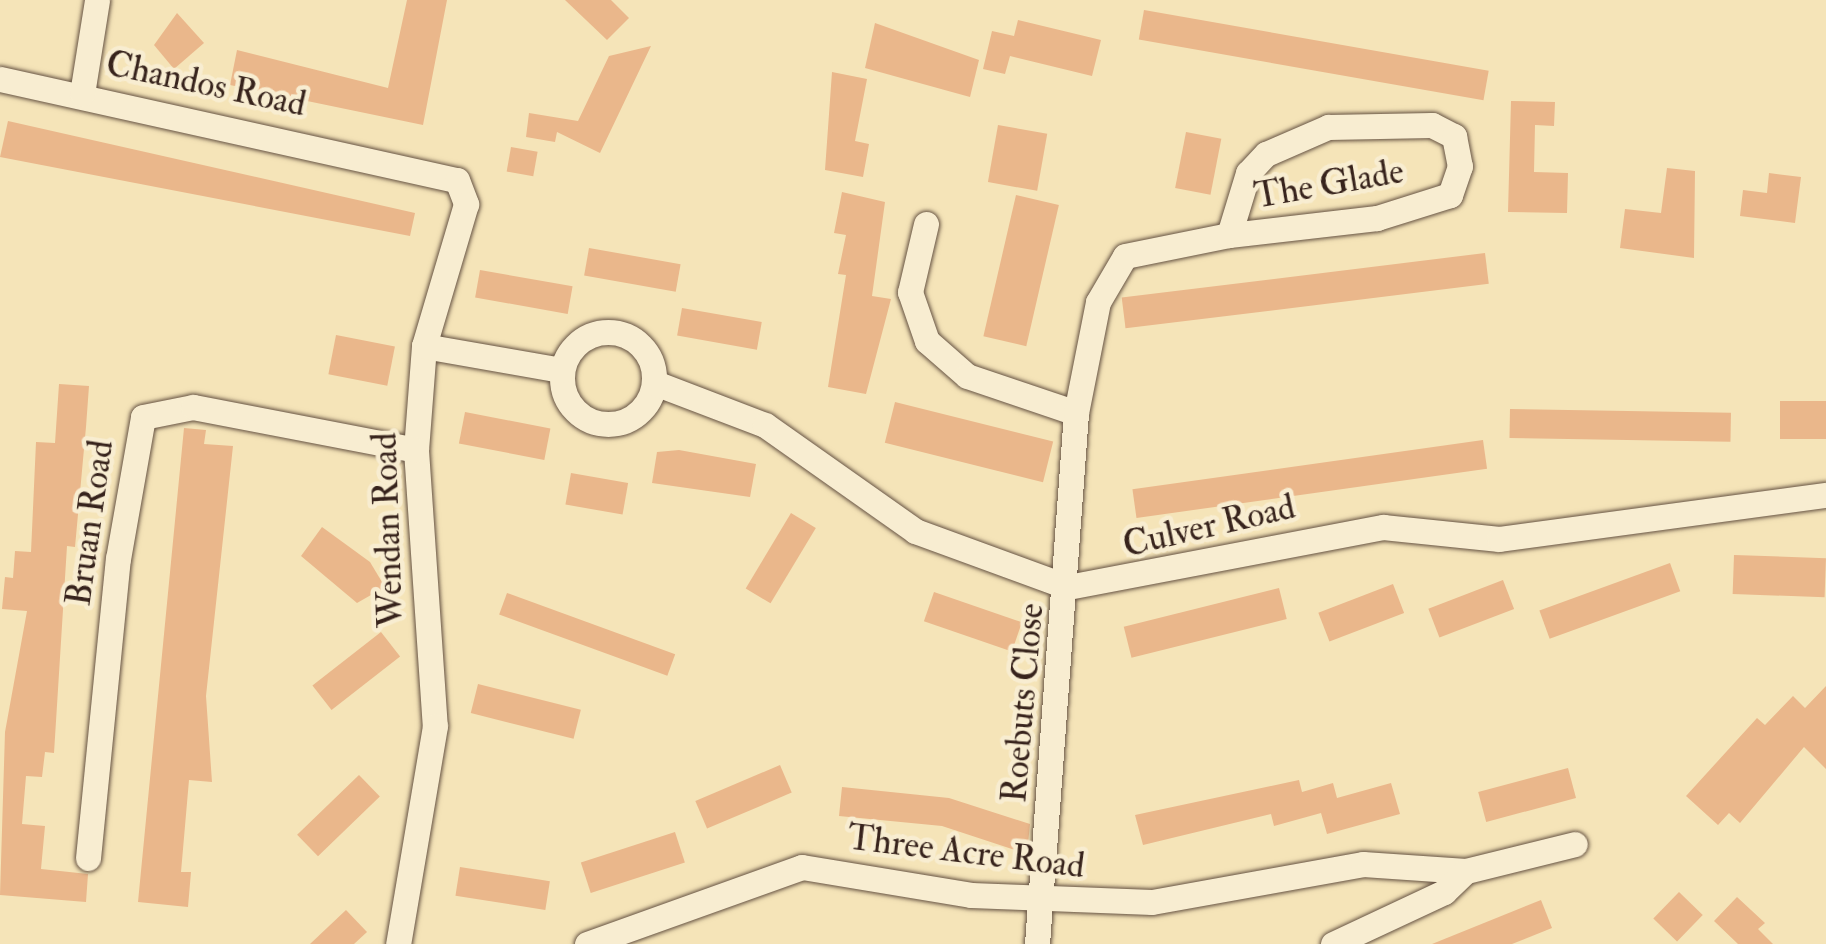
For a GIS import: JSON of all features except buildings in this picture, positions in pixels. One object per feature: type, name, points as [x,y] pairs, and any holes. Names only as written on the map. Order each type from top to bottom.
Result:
[{"type":"street","points":[[82,94],[97,0]]},
{"type":"street","name":"Chandos Road","points":[[0,78],[397,160]]},
{"type":"street","name":"The Glade","points":[[1068,587],[1076,413],[1098,302],[1125,256],[1230,234],[1377,218],[1450,195],[1460,166],[1454,136],[1432,125],[1328,127],[1266,154],[1248,173],[1230,234]]},
{"type":"street","name":"Wendan Road","points":[[397,160],[457,180],[466,204],[424,346],[416,450],[436,726],[398,944]]},
{"type":"street","points":[[926,224],[910,292],[927,341],[966,376],[1076,413]]},
{"type":"street","points":[[655,384],[636,414],[601,424],[579,414],[562,370],[575,344],[601,331],[640,345],[655,384],[765,424],[915,531],[1068,587]]},
{"type":"street","points":[[424,346],[562,370]]},
{"type":"street","name":"Bruan Road","points":[[88,858],[118,559],[143,417],[193,407],[416,450]]},
{"type":"street","name":"Culver Road","points":[[1068,587],[1383,527],[1499,539],[1826,496]]},
{"type":"street","name":"Roebuts Close","points":[[1037,944],[1068,587]]},
{"type":"street","name":"Three Acre Road","points":[[587,944],[802,867],[1041,902],[1152,902],[1363,864],[1466,870],[1576,844]]},
{"type":"street","name":"Three Acre Road","points":[[1334,944],[1444,892],[1466,870]]}]
